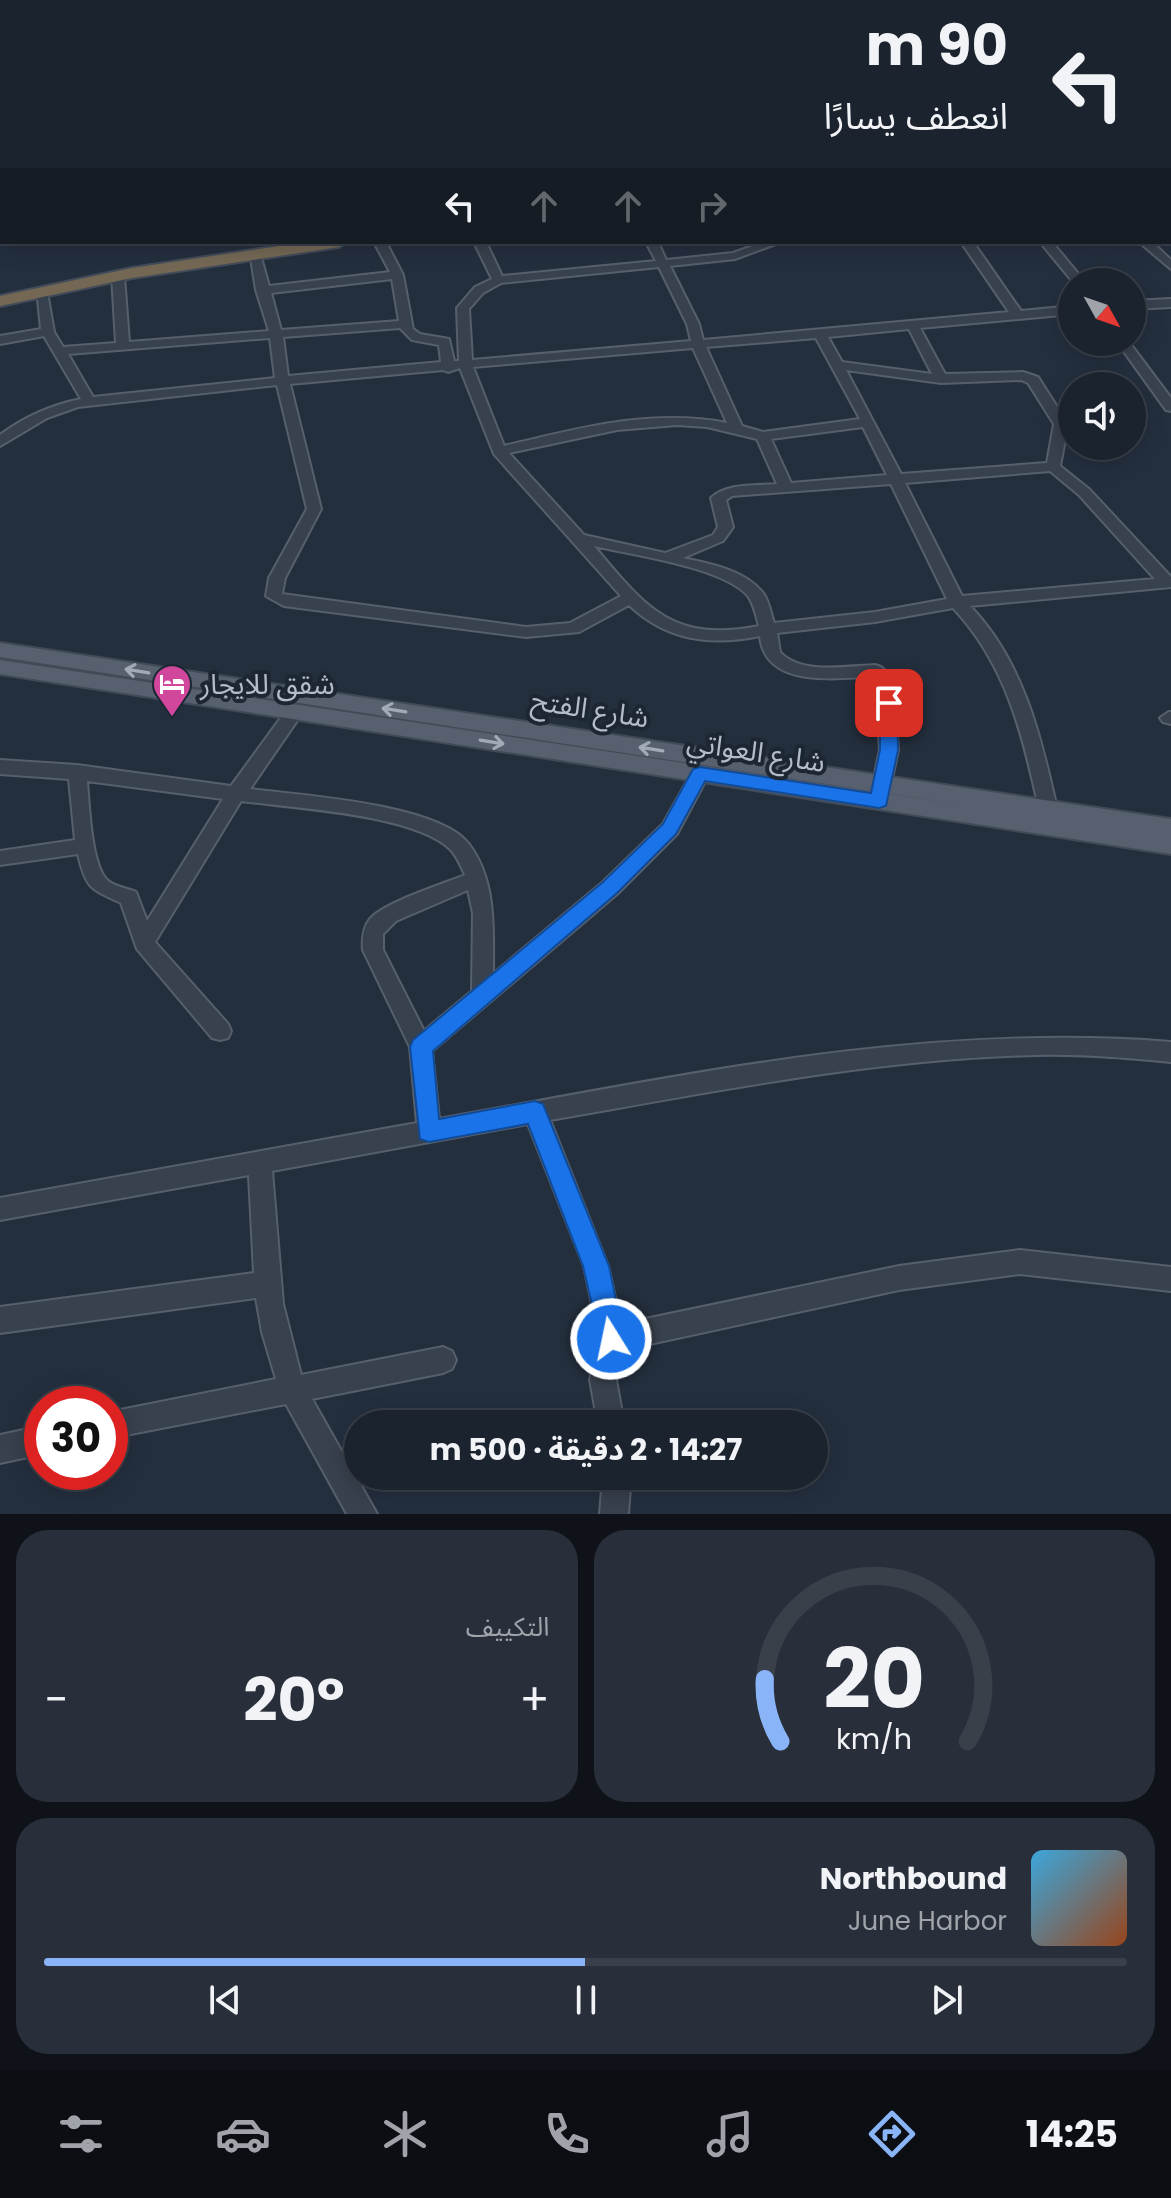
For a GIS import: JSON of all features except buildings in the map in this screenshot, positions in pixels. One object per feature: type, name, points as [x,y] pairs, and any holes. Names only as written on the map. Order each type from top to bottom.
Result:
[{"type":"highway","points":[[0,293],[131,266],[275,244]]},
{"type":"highway","points":[[0,301],[118,276],[325,244]]},
{"type":"main road","name":"شارع الفتح","points":[[0,650],[88,672],[879,792],[1048,809],[1171,828]]},
{"type":"main road","name":"شارع العواتي","points":[[0,667],[88,672],[294,712],[700,774],[879,792],[1171,845]]},
{"type":"street","points":[[381,244],[397,275],[405,324],[411,335],[448,344],[448,368]]},
{"type":"street","points":[[481,244],[498,280]]},
{"type":"street","points":[[653,244],[693,324],[697,342],[736,429]]},
{"type":"street","points":[[769,244],[735,256],[498,280],[479,290],[463,308],[466,366],[499,451],[630,598],[662,625],[690,634],[735,634],[875,617],[957,602],[1169,582]]},
{"type":"street","points":[[968,244],[1017,315]]},
{"type":"street","points":[[1048,244],[1067,268]]},
{"type":"street","points":[[1147,244],[1171,266]]},
{"type":"street","points":[[254,254],[276,334],[282,379],[314,509],[277,578],[274,596],[284,601],[526,632],[573,628],[630,598]]},
{"type":"street","points":[[262,290],[397,275]]},
{"type":"street","points":[[118,276],[123,348]]},
{"type":"street","points":[[41,292],[48,332],[89,401]]},
{"type":"street","points":[[1146,304],[1171,303]]},
{"type":"street","points":[[0,442],[26,422],[60,407],[89,401],[282,379],[448,368],[697,342],[1058,311]]},
{"type":"street","points":[[62,351],[405,324]]},
{"type":"street","points":[[912,324],[941,379]]},
{"type":"street","points":[[0,340],[48,332]]},
{"type":"street","points":[[819,332],[868,422],[957,602],[981,624],[1012,682],[1048,809]]},
{"type":"street","points":[[1133,356],[1171,407]]},
{"type":"street","points":[[837,365],[941,379],[1023,376],[1033,380],[1061,424],[1053,467]]},
{"type":"street","points":[[499,451],[628,424],[712,422],[763,436],[868,422]]},
{"type":"street","points":[[763,436],[786,488]]},
{"type":"street","points":[[664,559],[718,538],[726,527],[718,502],[722,495],[896,477],[1053,467],[1084,492],[1169,582]]},
{"type":"street","points":[[579,538],[712,569],[742,582],[758,597],[768,629],[771,653],[786,667],[799,670],[875,671],[890,684],[887,721],[889,750],[879,792]]},
{"type":"street","points":[[144,943],[168,909],[236,794],[294,712]]},
{"type":"street","points":[[0,767],[77,772],[341,807],[419,825],[458,845],[476,879],[483,913],[483,992]]},
{"type":"street","points":[[77,772],[85,846],[100,885],[121,892],[134,906],[144,943],[220,1031]]},
{"type":"street","points":[[421,1047],[610,888],[670,829],[700,774]]},
{"type":"street","points":[[0,858],[85,846]]},
{"type":"street","points":[[429,1132],[421,1047],[373,950],[371,933],[378,922],[389,915],[476,879]]},
{"type":"street","points":[[0,1209],[535,1112],[852,1059],[932,1051],[1047,1046],[1171,1052]]},
{"type":"street","points":[[535,1112],[596,1266],[611,1339],[603,1380],[608,1410]]},
{"type":"street","points":[[260,1164],[265,1284],[292,1387],[363,1514]]},
{"type":"street","points":[[611,1339],[899,1278],[1020,1262],[1171,1279]]},
{"type":"street","points":[[0,1320],[265,1284]]},
{"type":"street","points":[[128,1421],[443,1360]]},
{"type":"street","points":[[0,1449],[24,1444]]},
{"type":"street","points":[[614,1514],[616,1490]]},
{"type":"place","name":"شقق للايجار","points":[[172,718]]},
{"type":"route","points":[[611,1339],[596,1266],[535,1112],[429,1132],[421,1047],[610,888],[670,829],[700,774],[879,801],[889,750],[889,703]]}]
